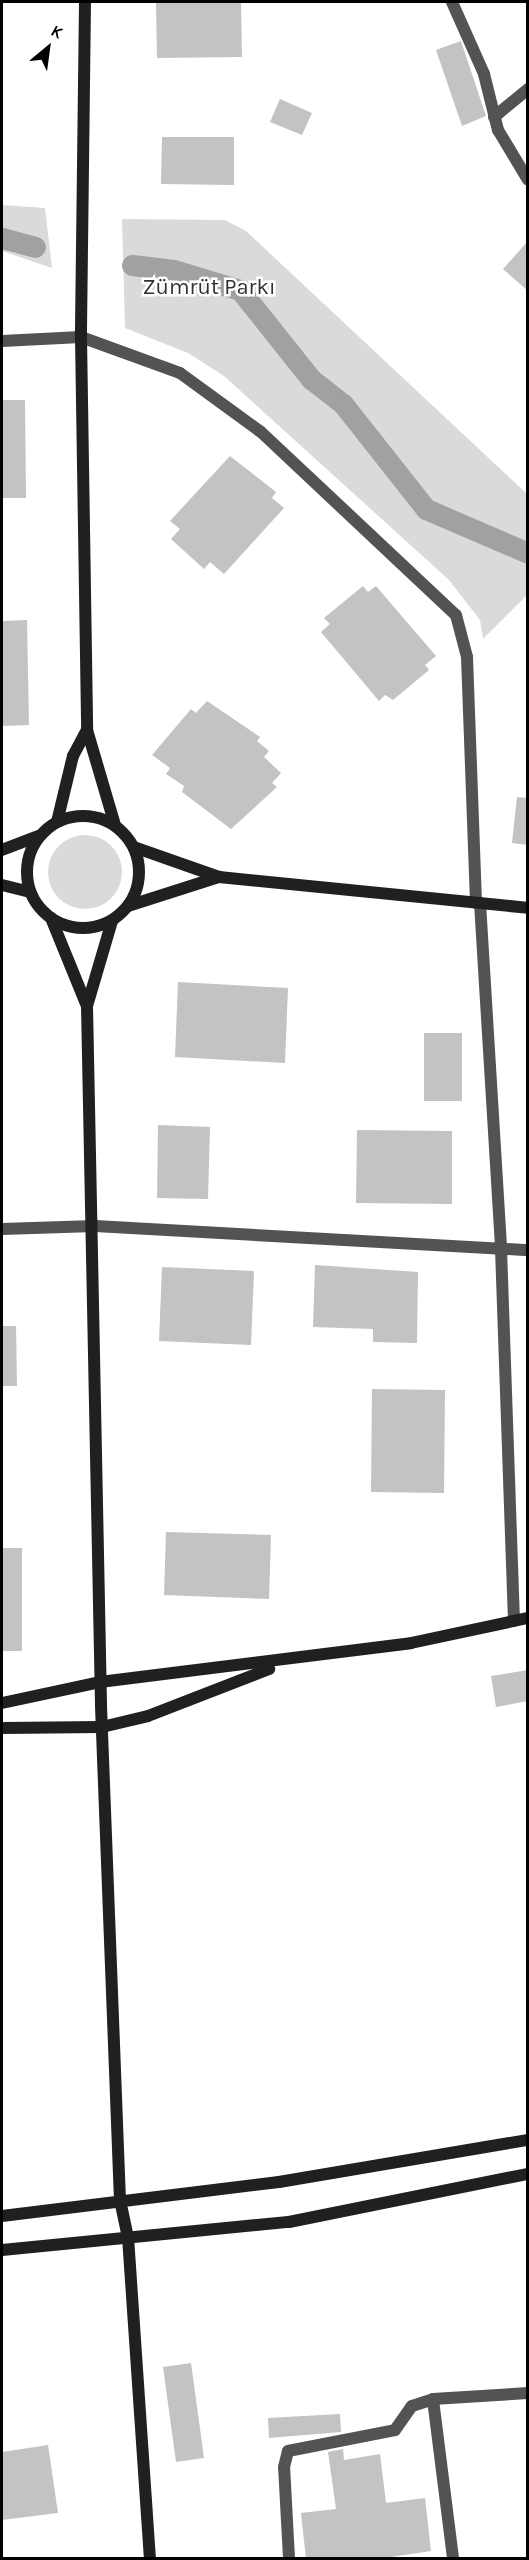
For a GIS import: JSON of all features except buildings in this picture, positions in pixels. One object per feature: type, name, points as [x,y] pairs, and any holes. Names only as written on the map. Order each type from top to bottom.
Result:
[{"type":"street","points":[[85,2],[81,337],[87,730],[115,825],[134,847],[140,874],[128,906]]},
{"type":"street","points":[[452,2],[484,74],[494,117],[528,180]]},
{"type":"street","points":[[494,117],[528,89]]},
{"type":"street","points":[[2,341],[81,337],[180,373],[219,398],[328,492],[456,615],[467,657],[478,903],[501,1249],[514,1621]]},
{"type":"street","points":[[57,822],[73,756],[87,730]]},
{"type":"street","points":[[2,850],[40,836],[57,822],[83,816],[115,825]]},
{"type":"street","points":[[40,836],[27,861],[30,891],[51,918],[87,1006]]},
{"type":"street","points":[[134,847],[219,878],[528,908]]},
{"type":"street","points":[[51,918],[79,929],[112,921],[128,906],[219,878]]},
{"type":"street","points":[[2,885],[30,891]]},
{"type":"street","points":[[112,921],[87,1006],[95,1226],[100,1682],[120,2200],[128,2237],[150,2559]]},
{"type":"street","points":[[2,1228],[95,1226],[528,1250]]},
{"type":"street","points":[[2,1702],[100,1682],[284,1662],[528,1618]]},
{"type":"street","points":[[2,1728],[102,1727],[148,1716],[284,1662]]},
{"type":"street","points":[[2,2216],[279,2182],[528,2140]]},
{"type":"street","points":[[2,2250],[289,2222],[528,2174]]},
{"type":"street","points":[[289,2559],[284,2467],[288,2451],[395,2430],[411,2406],[433,2399],[528,2394]]},
{"type":"street","points":[[433,2399],[453,2559]]},
{"type":"green space","points":[[2,205],[45,208],[52,268],[2,251]]},
{"type":"green space","name":"Zümrüt Parkı","points":[[122,219],[225,220],[246,231],[527,494],[527,595],[483,639],[480,620],[449,580],[224,376],[188,353],[125,328]]},
{"type":"green space","points":[[85,835],[99,838],[111,846],[119,858],[122,872],[119,886],[111,898],[99,906],[85,909],[71,906],[59,898],[51,886],[48,872],[51,858],[59,846],[71,838]]},
{"type":"waterway","points":[[2,238],[35,247]]},
{"type":"waterway","points":[[132,265],[174,270],[240,290],[311,379],[343,404],[426,509],[528,553]]}]
